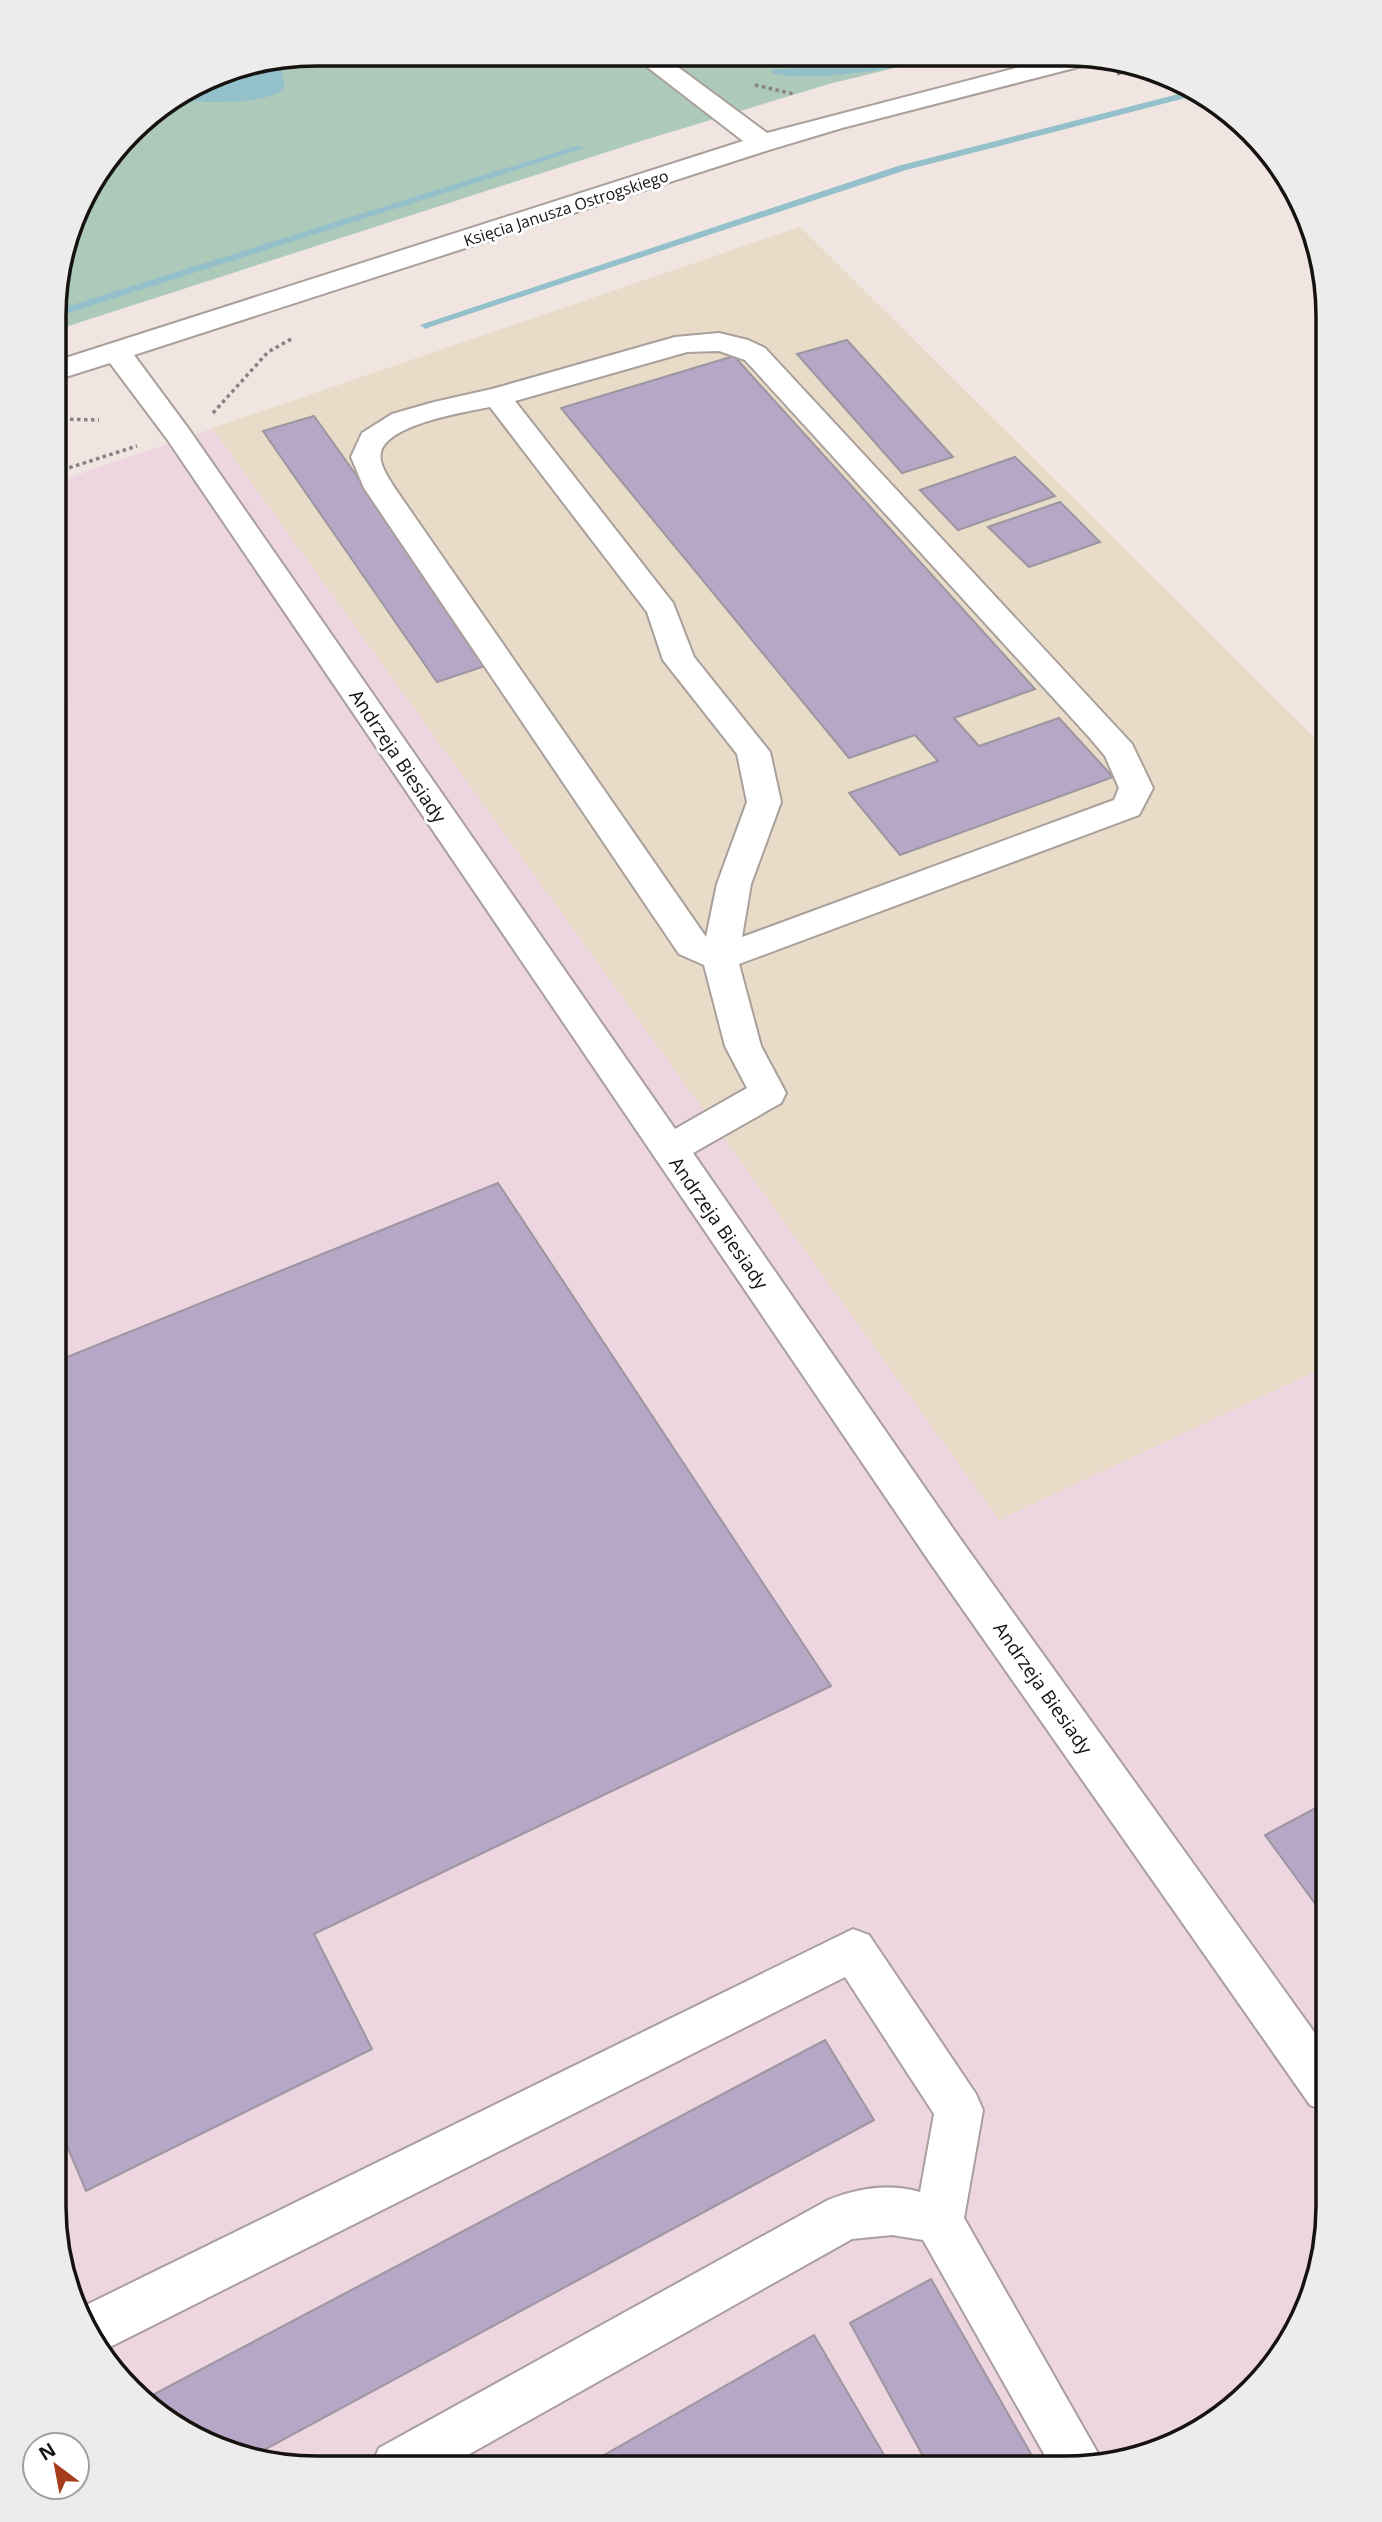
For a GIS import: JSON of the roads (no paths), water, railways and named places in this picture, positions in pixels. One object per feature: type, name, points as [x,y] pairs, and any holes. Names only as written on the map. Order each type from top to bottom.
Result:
[{"type":"street","name":"Księcia Janusza Ostrogskiego","points":[[66,368],[833,122],[1053,66]]},
{"type":"street","points":[[660,67],[764,144]]},
{"type":"street","points":[[719,342],[738,346],[755,354],[1120,752],[1136,788],[1127,807],[1076,829],[720,958],[691,945],[369,470],[366,453],[376,434],[411,417],[497,397],[685,343],[719,342]]},
{"type":"street","name":"Andrzeja Biesiady","points":[[117,353],[178,434],[946,1552],[1316,2073]]},
{"type":"street","points":[[497,397],[662,610],[679,660],[753,752],[764,802],[734,884],[720,958],[743,1046],[768,1093],[668,1150]]},
{"type":"street","points":[[97,2326],[853,1950],[959,2110],[939,2222]]},
{"type":"street","points":[[415,2456],[845,2217],[881,2209],[914,2212],[939,2222],[1073,2456]]},
{"type":"water","points":[[282,69],[284,88],[275,94],[232,102],[190,101],[236,80]]},
{"type":"waterway","points":[[776,72],[813,73],[882,66]]},
{"type":"waterway","points":[[426,325],[902,168],[1183,96]]},
{"type":"waterway","points":[[66,311],[580,148]]}]
